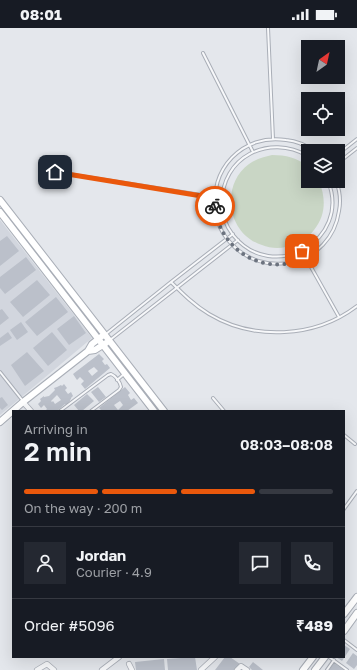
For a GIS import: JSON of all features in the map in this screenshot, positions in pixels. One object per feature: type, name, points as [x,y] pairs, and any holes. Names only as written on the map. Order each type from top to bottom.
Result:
[{"type":"street","points":[[0,200],[163,410]]},
{"type":"street","points":[[0,212],[153,410]]},
{"type":"street","points":[[14,410],[88,351],[92,344],[105,335]]},
{"type":"street","points":[[88,351],[95,350],[109,341]]},
{"type":"street","points":[[23,402],[30,410]]},
{"type":"street","points":[[0,422],[12,412]]},
{"type":"street","points":[[345,613],[357,597]]},
{"type":"street","points":[[345,630],[357,613]]},
{"type":"street","points":[[102,670],[118,658]]},
{"type":"street","points":[[201,670],[214,658]]},
{"type":"street","points":[[303,670],[312,658]]},
{"type":"street","points":[[314,670],[324,658]]},
{"type":"street","points":[[37,670],[47,664],[54,670]]},
{"type":"street","points":[[129,664],[132,670]]},
{"type":"street","points":[[237,670],[241,666],[247,670]]},
{"type":"lane","points":[[268,28],[273,139]]},
{"type":"lane","points":[[203,53],[253,152]]},
{"type":"lane","points":[[302,144],[292,140],[281,139],[259,141],[239,151],[231,158],[225,166],[218,182],[214,198],[220,228],[227,239],[243,254],[252,259],[263,262],[284,264],[305,258],[323,245],[335,226],[340,204],[338,188]]},
{"type":"lane","points":[[345,148],[357,139]]},
{"type":"lane","points":[[301,152],[280,146],[266,147],[253,152],[237,163],[226,179],[222,198],[224,217],[233,234],[247,247],[264,255],[274,257],[284,256],[302,251],[318,240],[328,223],[332,205],[330,188]]},
{"type":"lane","points":[[345,157],[357,148]]},
{"type":"lane","points":[[55,172],[214,198]]},
{"type":"lane","points":[[105,335],[233,234]]},
{"type":"lane","points":[[109,341],[238,240]]},
{"type":"lane","points":[[302,251],[338,317]]},
{"type":"lane","points":[[171,282],[187,298],[209,314],[221,320],[261,332],[289,332],[316,327],[329,322],[357,306]]},
{"type":"lane","points":[[0,372],[23,402]]},
{"type":"lane","points":[[117,380],[125,373]]},
{"type":"lane","points":[[61,410],[108,375],[113,374],[121,387],[92,410]]},
{"type":"lane","points":[[213,398],[223,410]]},
{"type":"lane","points":[[345,436],[356,444]]},
{"type":"lane","points":[[345,508],[357,491]]},
{"type":"lane","points":[[345,641],[357,650]]},
{"type":"lane","points":[[331,658],[347,670]]},
{"type":"lane","points":[[327,670],[334,660]]},
{"type":"shaded area","points":[[0,220],[92,338],[0,415]]},
{"type":"green space","points":[[272,155],[282,156],[300,161],[301,188],[321,188],[324,206],[318,224],[305,239],[290,246],[274,248],[265,246],[250,239],[241,231],[235,220],[231,196],[234,184],[240,173],[249,164],[263,157]]},
{"type":"building","points":[[7,236],[19,251],[0,266],[0,241]]},
{"type":"building","points":[[26,257],[36,270],[5,294],[0,288],[0,277]]},
{"type":"building","points":[[37,280],[50,295],[23,317],[10,302]]},
{"type":"building","points":[[56,297],[68,312],[37,336],[25,322]]},
{"type":"building","points":[[2,309],[9,318],[0,325],[0,310]]},
{"type":"building","points":[[74,316],[86,333],[69,345],[57,329]]},
{"type":"building","points":[[21,322],[28,332],[17,340],[10,330]]},
{"type":"building","points":[[8,332],[12,338],[0,346],[0,338]]},
{"type":"building","points":[[52,332],[67,350],[48,366],[33,348]]},
{"type":"building","points":[[27,352],[44,371],[25,386],[11,365]]},
{"type":"building","points":[[99,354],[104,359],[102,361],[105,365],[107,364],[110,368],[85,389],[81,384],[84,381],[80,377],[77,380],[73,374]],"holes":[[[94,367],[98,371],[92,376],[88,371]]]},
{"type":"building","points":[[64,384],[67,388],[65,390],[68,394],[71,392],[73,396],[70,401],[58,410],[46,410],[47,409],[44,405],[41,408],[38,404],[41,401],[40,399],[44,396],[49,396],[55,390],[54,388],[61,385],[62,386]],"holes":[[[57,395],[61,400],[55,404],[51,401]]]},
{"type":"building","points":[[98,387],[106,397],[99,402],[91,392]]},
{"type":"building","points":[[125,387],[130,393],[128,395],[131,400],[134,398],[138,403],[128,410],[118,410],[101,410],[99,408]],"holes":[[[120,401],[123,405],[118,410],[114,405]]]},
{"type":"building","points":[[87,394],[94,401],[83,410],[78,410],[74,405]]},
{"type":"building","points":[[2,397],[8,405],[2,410],[0,408],[0,398]]},
{"type":"building","points":[[345,646],[350,649],[345,656]]},
{"type":"building","points":[[353,653],[357,656],[357,665],[354,669],[346,663]]},
{"type":"building","points":[[195,658],[197,670],[168,670],[167,659]]},
{"type":"building","points":[[224,658],[231,658],[240,664],[235,670],[215,670]]},
{"type":"building","points":[[164,659],[165,670],[136,670],[135,662]]},
{"type":"building","points":[[253,662],[263,670],[252,670],[249,667]]},
{"type":"building","points":[[334,663],[344,670],[329,670]]},
{"type":"way so far","points":[[215,206],[220,228],[227,239],[234,247],[252,259],[274,264],[284,264],[305,258],[302,251]]},
{"type":"route","points":[[55,172],[214,198],[215,206]]}]
